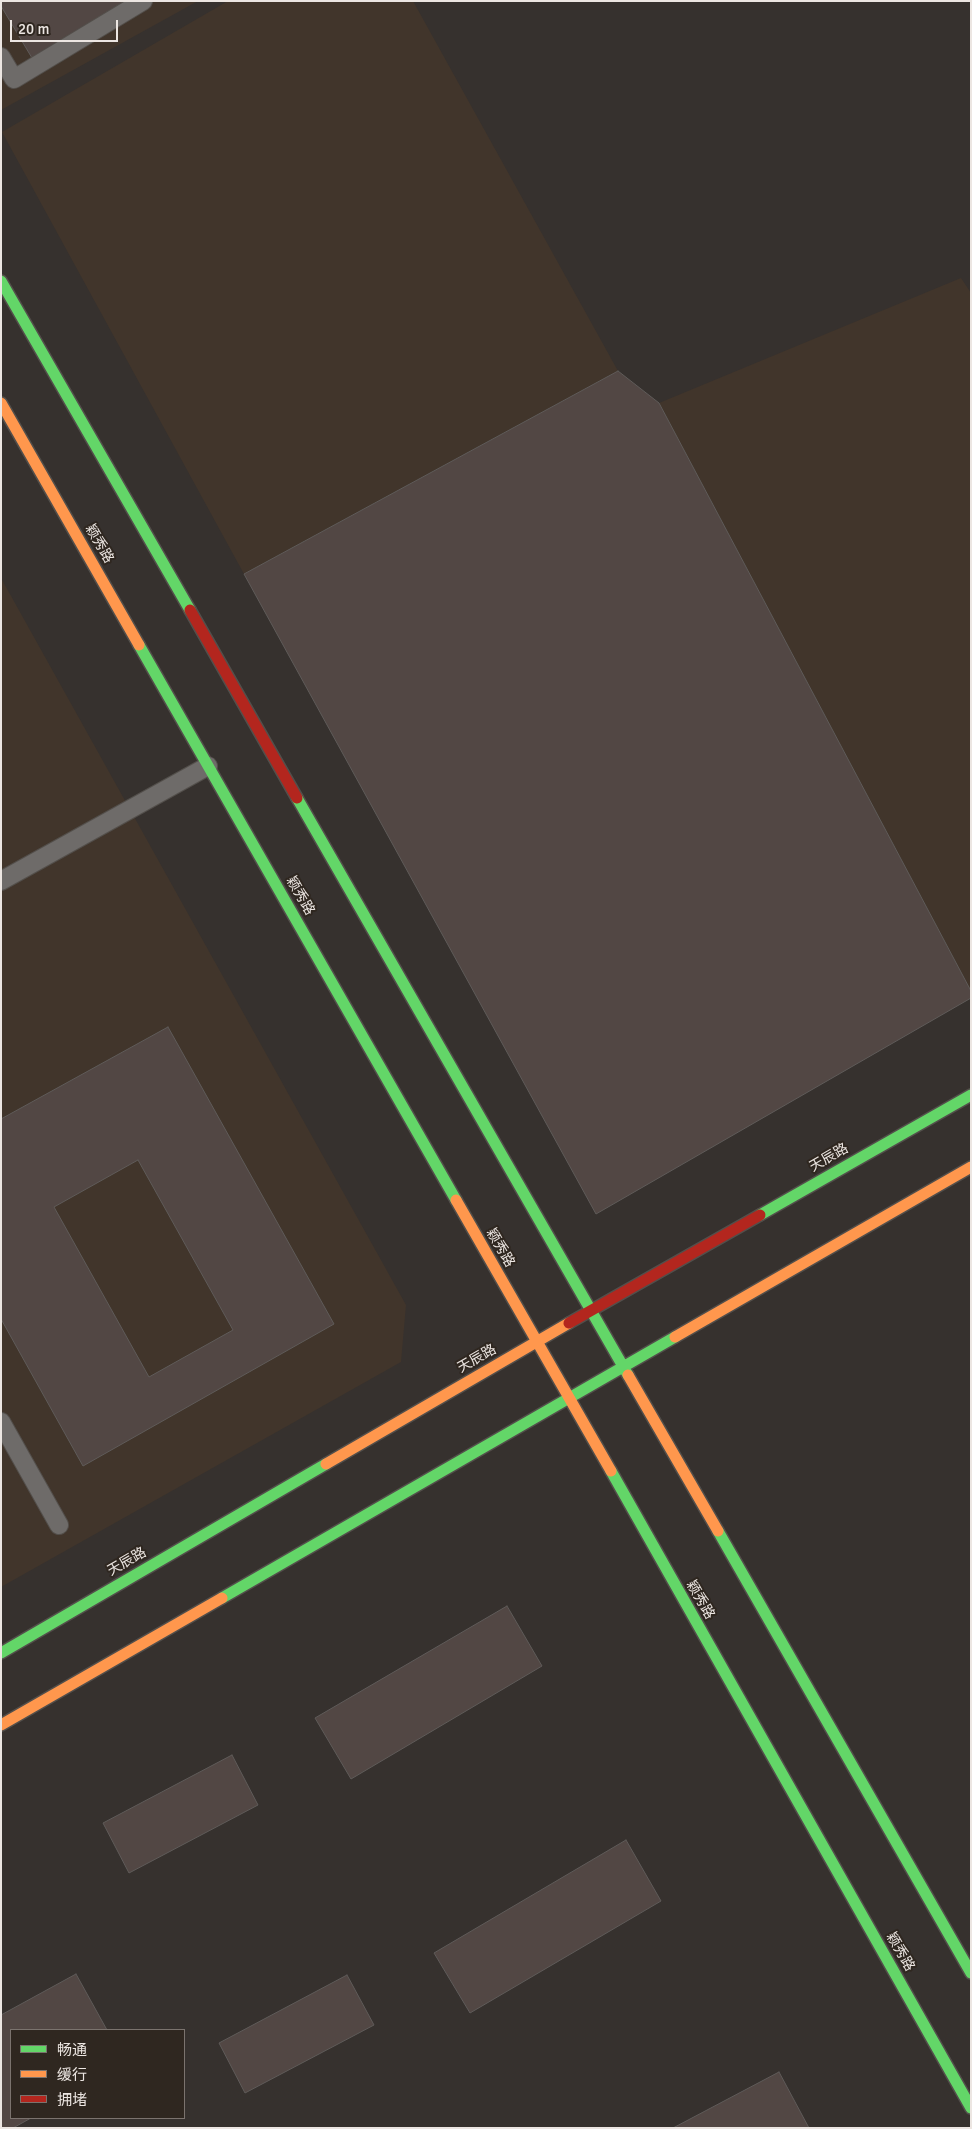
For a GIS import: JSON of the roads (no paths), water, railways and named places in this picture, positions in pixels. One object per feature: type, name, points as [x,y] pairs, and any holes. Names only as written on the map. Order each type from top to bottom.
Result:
[{"type":"main road","points":[[1,281],[971,1973]]},
{"type":"main road","name":"颖秀路","points":[[1,403],[569,1398],[971,2108]]},
{"type":"main road","name":"天辰路","points":[[1,1653],[537,1342],[971,1095]]},
{"type":"main road","points":[[1,1724],[971,1167]]},
{"type":"lane","points":[[1,56],[14,79],[143,1]]},
{"type":"lane","points":[[1,882],[208,766]]},
{"type":"lane","points":[[1,1422],[59,1525]]}]
